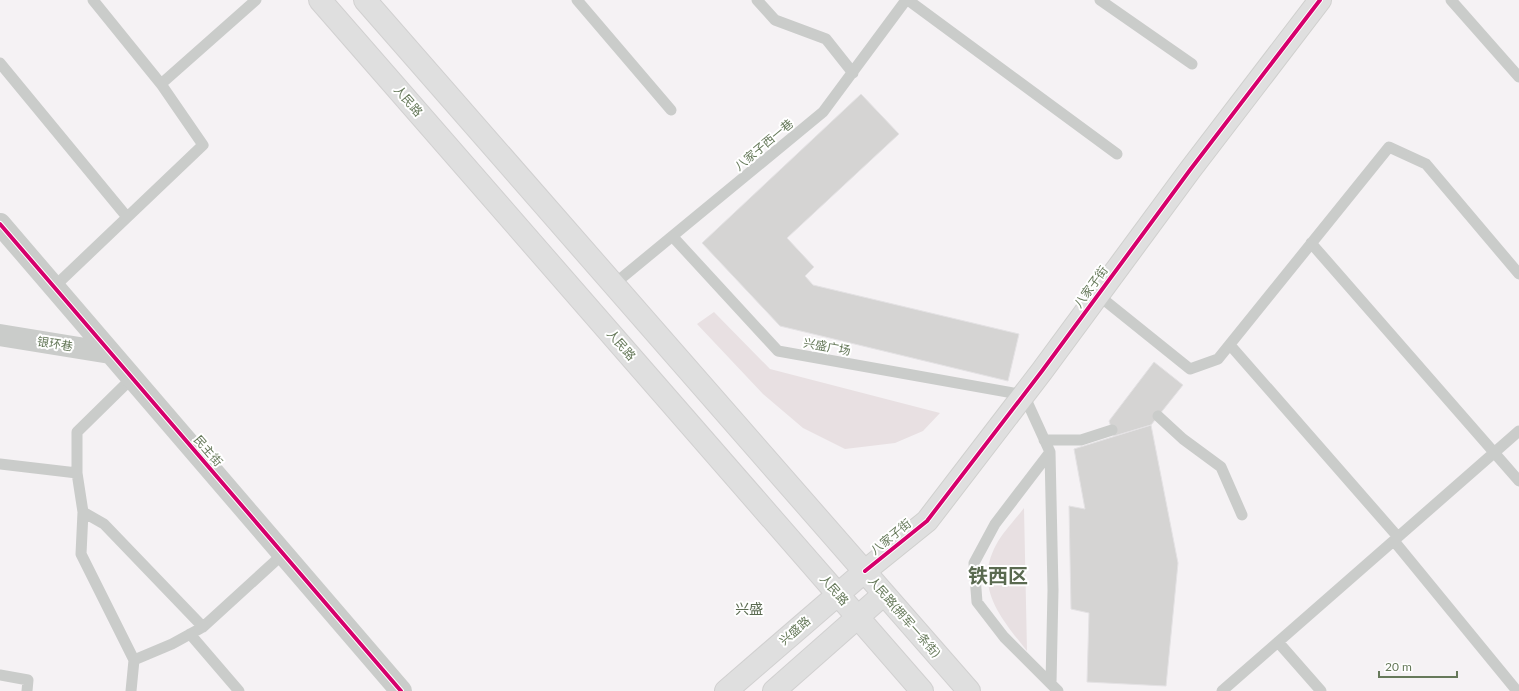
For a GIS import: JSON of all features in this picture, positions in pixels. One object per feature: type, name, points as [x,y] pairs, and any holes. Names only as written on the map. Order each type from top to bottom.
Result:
[{"type":"main road","name":"人民路","points":[[320,0],[922,691]]},
{"type":"main road","points":[[365,0],[613,285]]},
{"type":"main road","name":"八家子街","points":[[864,571],[927,521],[1024,395],[1190,170],[1320,0]]},
{"type":"main road","name":"人民路(拥军一条街)","points":[[613,285],[968,691]]},
{"type":"main road","name":"兴盛路","points":[[726,691],[864,571]]},
{"type":"main road","points":[[774,691],[884,594]]},
{"type":"street","name":"民主街","points":[[0,224],[400,691]]},
{"type":"street","name":"银环巷","points":[[0,335],[110,353]]},
{"type":"lane","points":[[54,287],[203,145],[161,84],[93,0]]},
{"type":"lane","points":[[161,84],[256,0]]},
{"type":"lane","points":[[577,0],[671,110]]},
{"type":"lane","points":[[757,0],[775,20],[826,39],[853,73]]},
{"type":"lane","points":[[907,0],[1117,154]]},
{"type":"lane","name":"八家子西一巷","points":[[613,285],[823,112],[907,0]]},
{"type":"lane","points":[[1100,0],[1192,64]]},
{"type":"lane","points":[[1451,0],[1519,77]]},
{"type":"lane","points":[[0,63],[127,217]]},
{"type":"lane","points":[[1098,295],[1190,369],[1218,359],[1389,147],[1426,164],[1519,274]]},
{"type":"lane","name":"兴盛广场","points":[[673,237],[778,351],[1024,395]]},
{"type":"lane","points":[[1312,243],[1519,481]]},
{"type":"lane","points":[[1230,344],[1396,539],[1517,691]]},
{"type":"lane","points":[[131,691],[134,660],[81,554],[84,512],[77,473],[77,432],[132,378]]},
{"type":"lane","points":[[1024,395],[1050,452],[1054,687]]},
{"type":"lane","points":[[1158,416],[1183,439],[1220,467],[1242,515]]},
{"type":"lane","points":[[1044,440],[1081,440],[1112,430]]},
{"type":"lane","points":[[1222,691],[1519,431]]},
{"type":"lane","points":[[1050,452],[995,524],[974,564],[977,602],[1004,637],[1054,687]]},
{"type":"lane","points":[[0,464],[77,473]]},
{"type":"lane","points":[[84,512],[104,524],[203,626]]},
{"type":"lane","points":[[134,660],[172,644],[203,626],[283,554]]},
{"type":"lane","points":[[190,634],[238,691]]},
{"type":"lane","points":[[1278,642],[1321,691]]},
{"type":"lane","points":[[0,675],[28,680],[27,691]]},
{"type":"shaded area","points":[[714,312],[770,369],[940,413],[923,431],[895,443],[845,449],[803,428],[763,394],[697,324]]},
{"type":"shaded area","points":[[1024,508],[1027,651],[1000,615],[989,589],[988,575],[990,561],[996,545]]},
{"type":"building","points":[[861,94],[899,134],[787,238],[814,267],[805,276],[813,285],[1019,334],[1008,381],[780,326],[702,243]]},
{"type":"building","points":[[1154,362],[1183,385],[1151,425],[1114,436],[1109,421]]},
{"type":"building","points":[[1151,425],[1178,563],[1166,686],[1087,682],[1089,613],[1071,609],[1069,506],[1085,509],[1074,449]]},
{"type":"cycle path","points":[[865,571],[927,521],[1042,371],[1190,170],[1320,0]]},
{"type":"cycle path","points":[[0,224],[401,691]]},
{"type":"district","name":"铁西区","points":[[998,576]]},
{"type":"district","name":"兴盛","points":[[749,609]]}]
